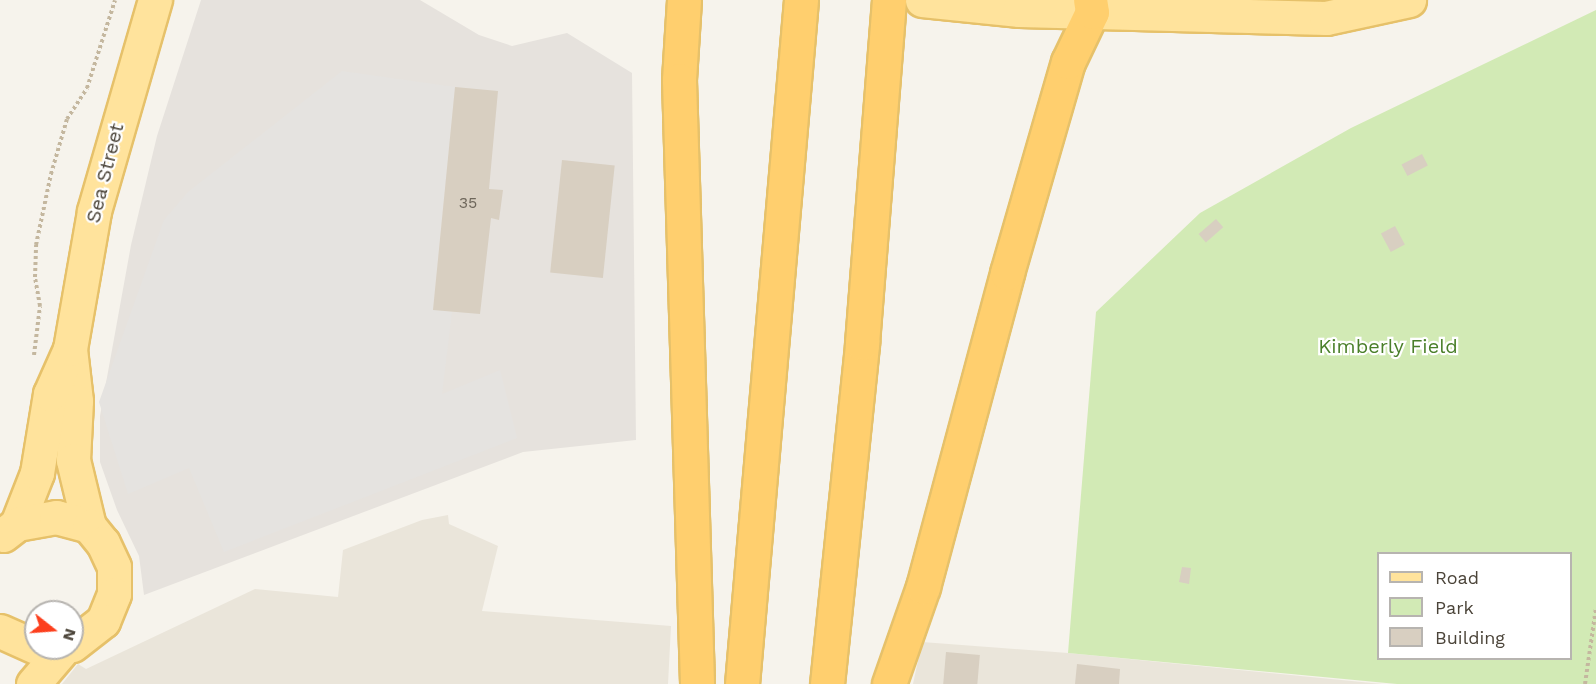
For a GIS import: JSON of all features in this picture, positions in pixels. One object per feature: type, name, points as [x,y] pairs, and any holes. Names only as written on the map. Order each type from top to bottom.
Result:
[{"type":"highway","points":[[684,0],[679,80],[697,684]]},
{"type":"highway","points":[[742,684],[801,0]]},
{"type":"highway","points":[[827,684],[886,70],[889,0]]},
{"type":"highway","points":[[889,684],[923,587],[1007,273],[1068,62],[1091,6]]},
{"type":"main road","name":"Sea Street","points":[[8,531],[37,473],[50,394],[70,349],[94,211],[155,0]]},
{"type":"main road","points":[[922,0],[1326,18],[1409,0]]},
{"type":"main road","name":"Sea Street","points":[[70,349],[76,400],[73,460],[89,526]]},
{"type":"main road","points":[[8,531],[56,517],[89,526],[103,543],[114,567],[114,594],[103,621],[84,636]]},
{"type":"main road","points":[[0,631],[24,642]]},
{"type":"main road","points":[[33,684],[53,660]]},
{"type":"path","points":[[33,359],[40,306],[35,277],[36,245],[51,174],[67,119],[87,88],[115,0]]},
{"type":"path","points":[[1585,684],[1596,608]]},
{"type":"shaded area","points":[[201,0],[420,0],[479,35],[512,46],[567,33],[632,73],[636,440],[523,452],[144,595],[139,556],[117,510],[100,462],[100,416],[131,245],[157,136]]},
{"type":"shaded area","points":[[342,71],[455,87],[433,309],[452,312],[442,394],[500,370],[517,438],[224,552],[189,468],[128,494],[99,402],[164,220],[188,192]]},
{"type":"shaded area","points":[[448,515],[449,524],[498,546],[482,611],[671,626],[668,684],[62,684],[78,664],[86,669],[255,589],[338,597],[343,550],[422,520]]},
{"type":"shaded area","points":[[922,642],[1068,653],[1382,684],[913,684]]},
{"type":"green space","name":"Kimberly Field","points":[[1596,10],[1596,684],[1397,684],[1068,653],[1096,312],[1200,213],[1351,128]]},
{"type":"building","points":[[455,87],[498,91],[489,189],[503,190],[499,220],[491,218],[480,314],[433,310]]},
{"type":"building","points":[[1422,154],[1428,166],[1407,176],[1402,164]]},
{"type":"building","points":[[562,160],[615,166],[603,278],[550,272]]},
{"type":"building","points":[[1216,219],[1223,227],[1206,242],[1199,234]]},
{"type":"building","points":[[1395,226],[1405,245],[1391,252],[1381,234]]},
{"type":"building","points":[[1182,567],[1191,568],[1189,584],[1179,582]]},
{"type":"building","points":[[946,652],[980,655],[977,684],[943,684]]},
{"type":"building","points":[[1077,664],[1120,669],[1119,684],[1075,684]]}]
